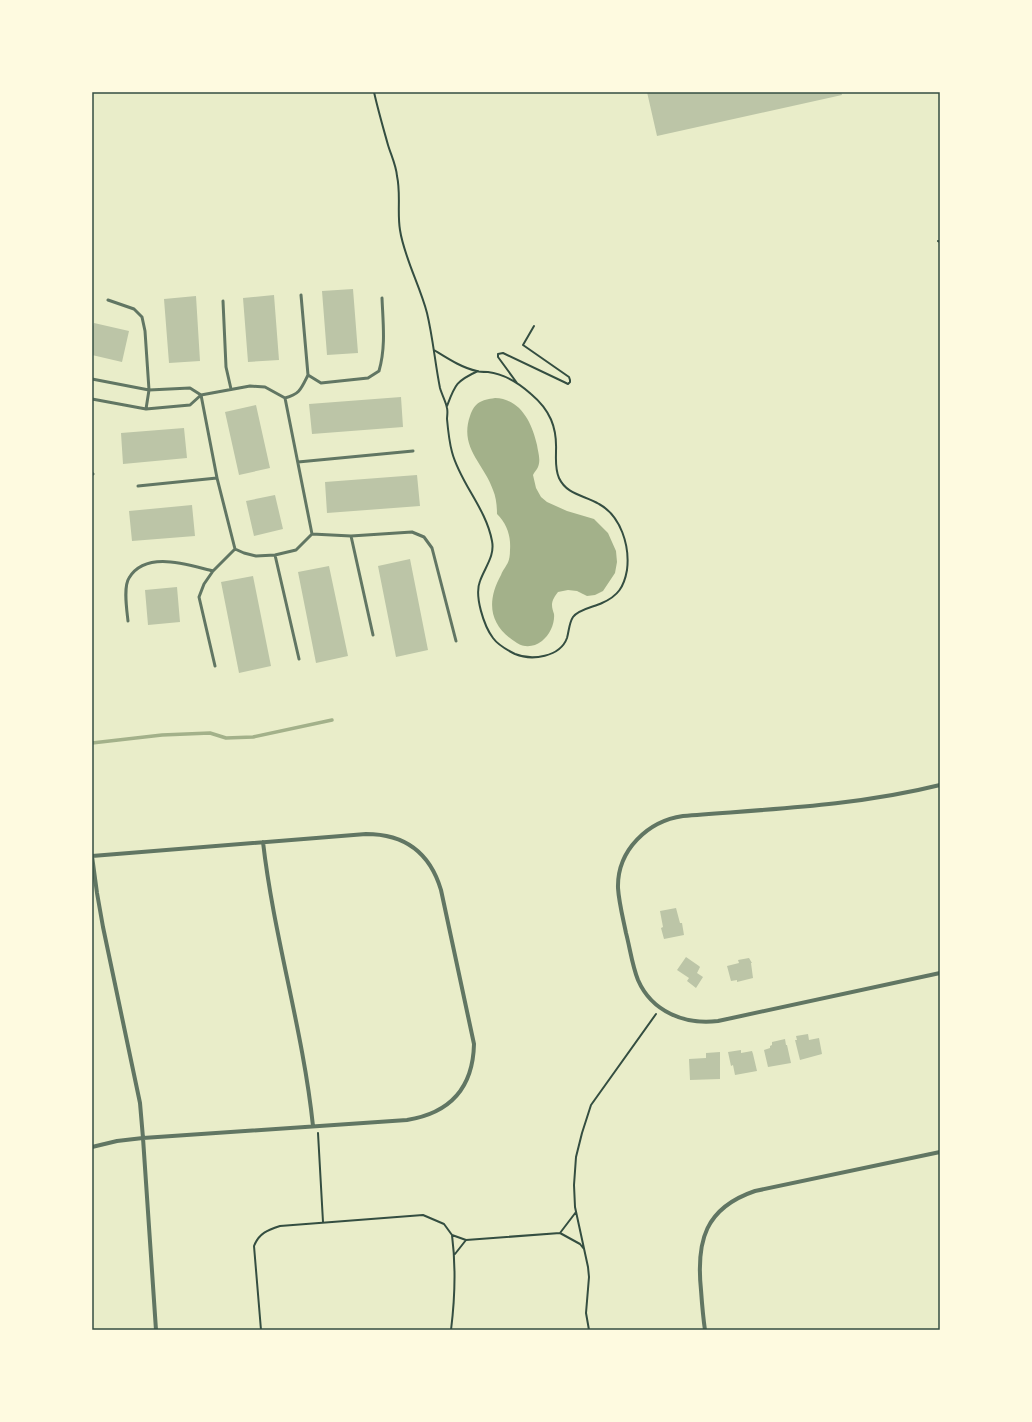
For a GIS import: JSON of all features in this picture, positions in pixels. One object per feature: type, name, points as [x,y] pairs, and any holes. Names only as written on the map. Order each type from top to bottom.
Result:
[{"type":"street","points":[[940,786],[886,797],[848,802],[677,817],[663,821],[638,838],[630,848],[624,858],[618,887],[638,980],[646,993],[660,1008],[679,1018],[694,1022],[718,1021],[940,973]]},
{"type":"street","points":[[92,1147],[118,1141],[143,1138],[408,1120],[422,1118],[435,1113],[447,1105],[458,1094],[465,1083],[471,1070],[474,1056],[472,1034],[439,884],[430,864],[408,844],[395,838],[380,834],[92,856],[103,926],[137,1088],[143,1138],[156,1330]]},
{"type":"street","points":[[263,842],[267,882],[302,1048],[315,1126]]},
{"type":"street","points":[[705,1330],[700,1281],[700,1253],[703,1238],[709,1225],[718,1212],[741,1196],[763,1190],[940,1152]]},
{"type":"lane","points":[[92,399],[146,410],[190,405],[201,395],[250,386],[266,388],[285,398],[295,395],[302,387],[308,375],[301,295]]},
{"type":"lane","points":[[308,375],[321,383],[368,378],[378,371],[383,357],[384,340],[382,298]]},
{"type":"lane","points":[[108,300],[134,309],[142,316],[145,331],[149,390],[146,410]]},
{"type":"lane","points":[[223,301],[226,367],[231,390]]},
{"type":"lane","points":[[92,379],[149,390],[190,388],[201,395],[217,478],[235,549]]},
{"type":"lane","points":[[285,398],[312,534]]},
{"type":"lane","points":[[298,462],[413,451]]},
{"type":"lane","points":[[138,486],[217,478]]},
{"type":"lane","points":[[235,549],[256,556],[275,555],[296,550],[312,534],[351,536],[412,532],[424,537],[432,548],[456,641]]},
{"type":"lane","points":[[351,536],[373,635]]},
{"type":"lane","points":[[215,666],[199,597],[204,584],[213,571],[235,549]]},
{"type":"lane","points":[[275,555],[299,659]]},
{"type":"lane","points":[[128,621],[126,596],[128,579],[136,570],[147,563],[167,561],[213,571]]},
{"type":"path","points":[[374,92],[381,123],[397,172],[399,184],[400,230],[427,313],[441,392],[447,407],[448,425],[453,454],[459,469],[485,518],[492,540],[493,550],[490,560],[478,584],[481,610],[493,638],[502,646],[515,654],[533,657],[546,655],[563,645],[567,638],[571,620],[575,615],[607,601],[622,589],[627,569],[627,549],[622,531],[611,514],[600,504],[566,489],[559,479],[556,470],[556,439],[552,421],[542,405],[517,383],[490,372],[478,372],[463,378],[454,387],[447,407]]},
{"type":"path","points":[[517,383],[498,357],[498,354],[503,353],[568,384],[570,382],[569,378],[523,345],[534,326]]},
{"type":"path","points":[[434,350],[461,365],[478,372]]},
{"type":"path","points":[[588,1330],[586,1313],[589,1277],[576,1212],[574,1185],[576,1156],[586,1117],[592,1105],[660,1008]]},
{"type":"path","points":[[315,1126],[323,1222]]},
{"type":"path","points":[[560,1233],[576,1212]]},
{"type":"path","points":[[261,1330],[254,1246],[256,1240],[264,1232],[280,1226],[423,1216],[444,1224],[452,1235],[454,1255],[454,1308],[451,1330]]},
{"type":"path","points":[[452,1235],[466,1240],[560,1233],[580,1244],[584,1249]]},
{"type":"path","points":[[454,1255],[466,1240]]},
{"type":"shaded area","points":[[495,398],[504,399],[518,408],[524,414],[532,429],[539,453],[538,468],[533,475],[536,488],[541,497],[547,502],[567,511],[594,519],[608,533],[616,551],[617,562],[615,573],[603,591],[595,595],[587,596],[577,591],[568,590],[558,592],[552,603],[554,617],[550,632],[542,641],[536,645],[530,646],[520,645],[508,636],[501,629],[493,613],[493,595],[510,555],[510,540],[506,526],[497,514],[495,496],[489,480],[474,455],[468,437],[467,427],[470,416],[476,405],[479,402]]},
{"type":"building","points":[[647,92],[841,92],[842,95],[657,136]]},
{"type":"building","points":[[353,289],[358,353],[327,355],[322,291]]},
{"type":"building","points":[[274,295],[279,360],[248,362],[243,298]]},
{"type":"building","points":[[196,296],[200,361],[169,363],[164,299]]},
{"type":"building","points":[[94,323],[129,331],[122,362],[92,355],[92,330]]},
{"type":"building","points":[[401,397],[403,427],[312,434],[309,404]]},
{"type":"building","points":[[256,405],[270,468],[239,475],[225,412]]},
{"type":"building","points":[[184,428],[187,458],[123,464],[121,433]]},
{"type":"building","points":[[417,475],[420,506],[327,513],[325,482]]},
{"type":"building","points":[[275,495],[283,529],[254,536],[246,501]]},
{"type":"building","points":[[192,505],[195,536],[132,541],[129,511]]},
{"type":"building","points":[[410,559],[428,650],[396,657],[378,566]]},
{"type":"building","points":[[329,566],[348,656],[316,663],[298,572]]},
{"type":"building","points":[[253,576],[271,666],[239,673],[221,582]]},
{"type":"building","points":[[177,587],[180,622],[148,625],[145,590]]},
{"type":"building","points":[[676,908],[680,923],[682,923],[684,935],[664,939],[661,928],[663,927],[660,911]]},
{"type":"building","points":[[686,957],[700,967],[697,973],[703,977],[696,988],[687,981],[689,978],[677,970]]},
{"type":"building","points":[[749,958],[752,963],[753,978],[737,982],[737,980],[731,981],[727,966],[739,963],[738,960]]},
{"type":"building","points":[[808,1034],[809,1040],[819,1038],[822,1054],[800,1060],[795,1040],[797,1040],[796,1036]]},
{"type":"building","points":[[785,1039],[791,1063],[768,1067],[764,1050],[770,1048],[772,1042]]},
{"type":"building","points":[[741,1050],[741,1053],[752,1051],[757,1071],[735,1075],[733,1065],[731,1066],[728,1052]]},
{"type":"building","points":[[720,1052],[720,1079],[690,1080],[689,1059],[706,1058],[706,1053]]},
{"type":"waterway","points":[[92,743],[162,735],[210,733],[226,738],[253,737],[332,720]]}]
